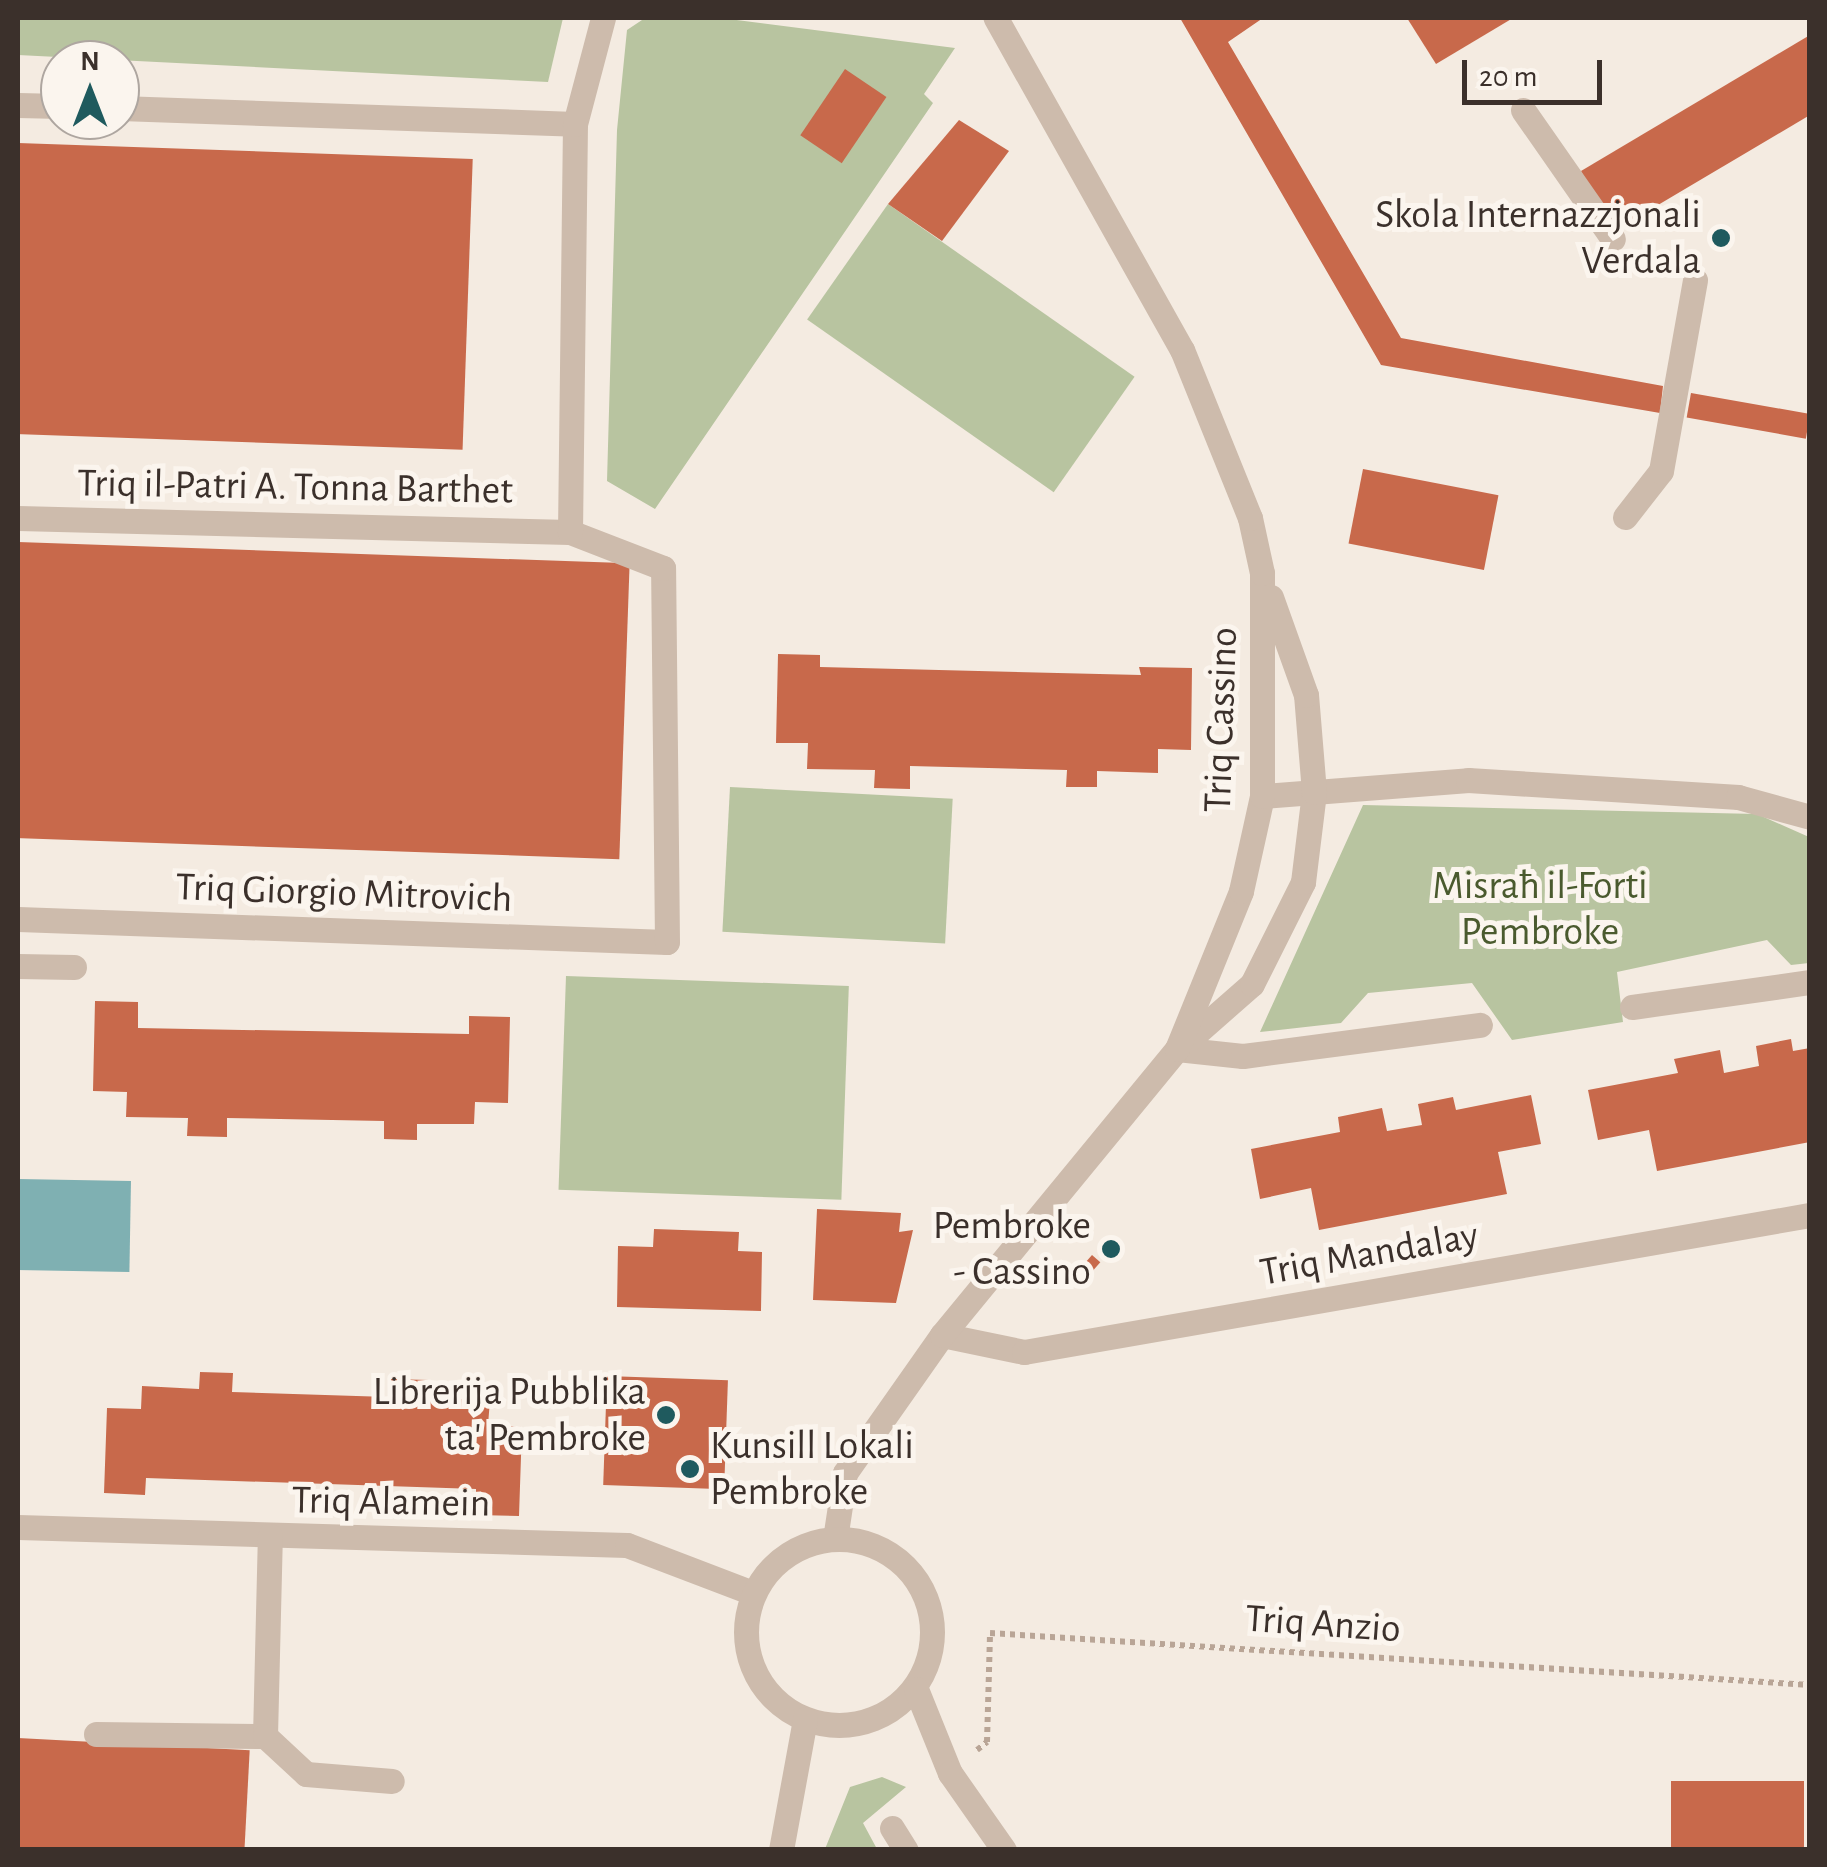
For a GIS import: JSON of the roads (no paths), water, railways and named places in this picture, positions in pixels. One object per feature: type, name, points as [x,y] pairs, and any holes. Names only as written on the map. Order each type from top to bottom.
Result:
[{"type":"street","points":[[570,532],[575,124],[603,18]]},
{"type":"street","name":"Triq Cassino","points":[[835,1538],[846,1473],[942,1335],[1177,1049],[1242,891],[1262,796],[1262,573],[1221,432],[1182,350],[996,18]]},
{"type":"street","points":[[140,109],[575,124]]},
{"type":"street","points":[[1523,110],[1613,240]]},
{"type":"street","points":[[1626,517],[1661,471],[1695,280]]},
{"type":"street","name":"Triq il-Patri A. Tonna Barthet","points":[[18,518],[570,532],[663,568],[667,942]]},
{"type":"street","points":[[1177,1049],[1252,984],[1303,882],[1314,792],[1306,695],[1262,573]]},
{"type":"street","points":[[1262,796],[1468,780],[1738,798],[1810,816]]},
{"type":"street","name":"Triq Giorgio Mitrovich","points":[[18,919],[667,942]]},
{"type":"street","points":[[18,966],[74,968]]},
{"type":"street","points":[[1632,1007],[1810,982]]},
{"type":"street","points":[[1177,1049],[1243,1056],[1480,1026]]},
{"type":"street","name":"Triq Mandalay","points":[[942,1335],[1024,1352],[1810,1215]]},
{"type":"street","name":"Triq Alamein","points":[[18,1528],[627,1545],[753,1594]]},
{"type":"street","points":[[264,1736],[270,1536]]},
{"type":"street","points":[[835,1538],[888,1552],[924,1594],[930,1649],[916,1689],[858,1722],[805,1718],[759,1681],[747,1653],[753,1594],[786,1554],[835,1538]]},
{"type":"street","points":[[916,1689],[950,1773],[1004,1850]]},
{"type":"street","points":[[781,1850],[805,1718]]},
{"type":"street","points":[[96,1734],[264,1736],[306,1774],[392,1781]]},
{"type":"water","points":[[18,1179],[131,1181],[129,1272],[18,1270]]},
{"type":"place","name":"Skola Internazzjonali Verdala","points":[[1721,238]]},
{"type":"place","name":"Pembroke - Cassino","points":[[1111,1249]]},
{"type":"place","name":"Librerija Pubblika ta' Pembroke","points":[[666,1415]]},
{"type":"place","name":"Kunsill Lokali Pembroke","points":[[690,1469]]},
{"type":"park label","name":"Misraħ il-Forti Pembroke","points":[[1540,909]]}]
